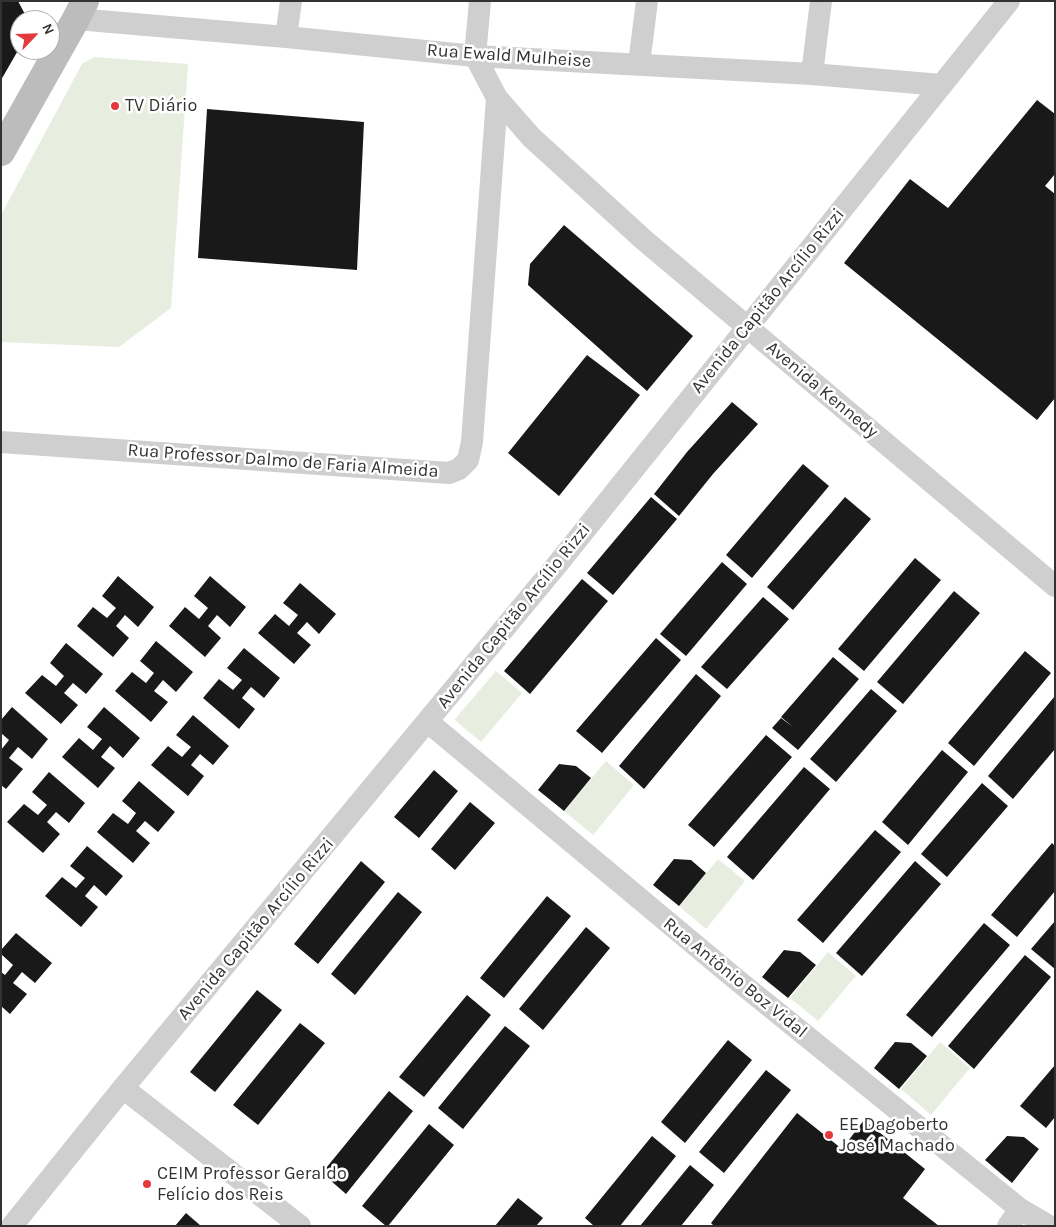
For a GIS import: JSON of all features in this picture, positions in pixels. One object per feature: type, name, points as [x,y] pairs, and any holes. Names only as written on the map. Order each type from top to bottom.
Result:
[{"type":"main road","points":[[1,152],[80,10]]},
{"type":"street","points":[[286,37],[291,1]]},
{"type":"street","points":[[475,56],[480,1]]},
{"type":"street","points":[[640,64],[647,1]]},
{"type":"street","points":[[812,74],[821,1]]},
{"type":"street","name":"Avenida Capitão Arcílio Rizzi","points":[[12,1226],[123,1088],[550,573],[1009,1]]},
{"type":"street","name":"Rua Ewald Mulheise","points":[[80,10],[286,37],[475,56],[812,74],[941,85]]},
{"type":"street","name":"Avenida Kennedy","points":[[475,56],[497,98],[538,143],[644,240],[1055,586]]},
{"type":"street","name":"Rua Professor Dalmo de Faria Almeida","points":[[1,442],[449,473],[459,469],[468,460],[472,442],[497,98]]},
{"type":"street","name":"Rua Antônio Boz Vidal","points":[[428,722],[1014,1217],[1049,1226]]},
{"type":"street","points":[[123,1088],[300,1226]]},
{"type":"shaded area","points":[[94,57],[188,64],[171,308],[119,347],[1,342],[1,215],[82,64]]},
{"type":"shaded area","points":[[496,671],[522,693],[481,742],[455,719]]},
{"type":"shaded area","points":[[606,761],[634,785],[593,835],[564,811]]},
{"type":"shaded area","points":[[718,859],[745,881],[706,929],[679,906]]},
{"type":"shaded area","points":[[828,952],[856,976],[818,1021],[790,998]]},
{"type":"shaded area","points":[[940,1042],[970,1068],[931,1115],[901,1089]]},
{"type":"building","points":[[1,1],[18,1],[23,10],[10,10],[10,60],[13,60],[1,80]]},
{"type":"building","points":[[1037,100],[1055,114],[1055,174],[1045,186],[1055,194],[1055,398],[1037,420],[844,263],[910,179],[948,208]]},
{"type":"building","points":[[207,109],[364,122],[357,270],[198,258]]},
{"type":"building","points":[[564,225],[693,336],[647,391],[528,285],[530,264]]},
{"type":"building","points":[[587,355],[640,395],[559,496],[508,453]]},
{"type":"building","points":[[732,402],[758,424],[713,474],[679,516],[654,494],[687,452]]},
{"type":"building","points":[[803,464],[829,486],[752,578],[726,555]]},
{"type":"building","points":[[651,497],[677,519],[613,595],[587,573]]},
{"type":"building","points":[[845,497],[871,519],[793,610],[767,587]]},
{"type":"building","points":[[915,558],[941,580],[864,671],[838,649]]},
{"type":"building","points":[[722,562],[747,584],[686,656],[660,634]]},
{"type":"building","points":[[118,576],[154,607],[138,627],[125,615],[116,626],[129,638],[113,657],[77,626],[93,607],[107,618],[116,608],[102,596]]},
{"type":"building","points":[[210,576],[246,607],[230,627],[217,615],[208,626],[221,638],[205,657],[169,626],[185,607],[199,619],[208,608],[194,596]]},
{"type":"building","points":[[582,579],[608,601],[530,694],[504,671]]},
{"type":"building","points":[[300,583],[336,614],[319,634],[307,622],[297,633],[311,645],[294,664],[258,633],[275,614],[289,626],[298,615],[283,603]]},
{"type":"building","points":[[954,591],[980,613],[903,704],[877,682]]},
{"type":"building","points":[[763,597],[789,619],[727,689],[701,667]]},
{"type":"building","points":[[656,638],[681,660],[602,753],[576,731]]},
{"type":"building","points":[[156,641],[193,672],[176,692],[163,680],[154,691],[168,702],[151,722],[115,691],[132,672],[146,683],[154,673],[140,661]]},
{"type":"building","points":[[66,643],[103,674],[86,694],[73,683],[64,693],[78,705],[61,724],[25,693],[42,675],[56,686],[64,676],[50,663]]},
{"type":"building","points":[[244,648],[280,678],[264,698],[251,687],[242,698],[255,709],[239,729],[203,698],[219,679],[233,690],[242,680],[227,668]]},
{"type":"building","points":[[1025,651],[1051,673],[974,766],[948,743]]},
{"type":"building","points":[[833,657],[859,679],[798,750],[772,728],[781,718],[793,727],[781,717]]},
{"type":"building","points":[[696,674],[721,696],[644,789],[619,766]]},
{"type":"building","points":[[871,689],[897,711],[836,782],[810,759]]},
{"type":"building","points":[[1055,696],[1055,749],[1013,799],[988,776]]},
{"type":"building","points":[[12,707],[48,739],[32,759],[18,747],[9,758],[23,769],[6,789],[1,785],[1,750],[9,740],[1,733],[1,720]]},
{"type":"building","points":[[104,707],[140,738],[123,758],[110,746],[101,757],[115,768],[98,788],[62,757],[79,738],[93,750],[102,739],[87,727]]},
{"type":"building","points":[[193,715],[229,746],[213,765],[200,754],[191,765],[204,776],[188,796],[151,765],[168,746],[182,757],[191,747],[176,735]]},
{"type":"building","points":[[766,735],[792,757],[714,847],[688,825]]},
{"type":"building","points":[[942,750],[968,772],[908,845],[882,822]]},
{"type":"building","points":[[559,764],[576,766],[591,778],[564,811],[538,790]]},
{"type":"building","points":[[804,767],[830,789],[753,880],[727,857]]},
{"type":"building","points":[[434,770],[458,791],[419,838],[394,817]]},
{"type":"building","points":[[49,772],[85,803],[69,823],[56,812],[47,822],[60,834],[43,853],[7,822],[24,804],[38,815],[47,805],[32,792]]},
{"type":"building","points":[[139,781],[175,812],[158,832],[145,821],[136,831],[150,843],[133,863],[97,832],[113,813],[128,824],[136,813],[122,801]]},
{"type":"building","points":[[982,783],[1008,806],[947,877],[921,854]]},
{"type":"building","points":[[470,802],[495,823],[455,870],[431,849]]},
{"type":"building","points":[[875,830],[901,852],[823,943],[797,920]]},
{"type":"building","points":[[1052,843],[1055,846],[1055,891],[1017,937],[991,915]]},
{"type":"building","points":[[87,846],[123,876],[106,896],[94,885],[85,896],[98,907],[81,927],[45,896],[62,877],[76,888],[85,878],[70,866]]},
{"type":"building","points":[[674,859],[691,860],[706,873],[679,906],[653,885]]},
{"type":"building","points":[[361,861],[385,882],[318,964],[294,944]]},
{"type":"building","points":[[915,861],[941,884],[862,976],[836,953]]},
{"type":"building","points":[[398,892],[422,912],[355,995],[331,974]]},
{"type":"building","points":[[547,896],[571,916],[504,998],[480,978]]},
{"type":"building","points":[[1055,921],[1055,969],[1031,949]]},
{"type":"building","points":[[984,923],[1010,945],[932,1037],[906,1015]]},
{"type":"building","points":[[586,927],[610,948],[543,1030],[519,1009]]},
{"type":"building","points":[[16,933],[52,963],[35,983],[22,972],[13,983],[27,994],[10,1014],[1,1006],[1,972],[5,975],[13,965],[1,954],[1,950]]},
{"type":"building","points":[[784,950],[800,952],[816,965],[788,998],[762,977]]},
{"type":"building","points":[[1025,955],[1051,977],[974,1069],[948,1046]]},
{"type":"building","points":[[257,990],[282,1010],[215,1092],[190,1072]]},
{"type":"building","points":[[467,995],[491,1015],[424,1097],[399,1077]]},
{"type":"building","points":[[300,1023],[325,1043],[258,1125],[233,1105]]},
{"type":"building","points":[[505,1026],[530,1046],[463,1129],[438,1108]]},
{"type":"building","points":[[728,1040],[752,1060],[685,1143],[661,1122]]},
{"type":"building","points":[[895,1042],[911,1043],[927,1056],[899,1089],[874,1068]]},
{"type":"building","points":[[1055,1065],[1055,1117],[1046,1128],[1020,1106]]},
{"type":"building","points":[[766,1070],[791,1090],[724,1173],[699,1152]]},
{"type":"building","points":[[389,1091],[413,1111],[346,1194],[322,1173]]},
{"type":"building","name":"EE Dagoberto José Machado","points":[[797,1113],[842,1149],[864,1120],[925,1169],[903,1198],[939,1226],[714,1226],[711,1223]]},
{"type":"building","points":[[429,1124],[454,1145],[388,1226],[386,1226],[362,1206]]},
{"type":"building","points":[[652,1136],[676,1156],[620,1226],[594,1226],[585,1218]]},
{"type":"building","points":[[1007,1136],[1024,1137],[1039,1149],[1012,1183],[985,1160]]},
{"type":"building","points":[[690,1165],[714,1185],[681,1226],[640,1226]]},
{"type":"building","points":[[518,1198],[543,1218],[536,1226],[495,1226]]},
{"type":"building","points":[[186,1213],[201,1226],[175,1226]]},
{"type":"place","name":"TV Diário","points":[[115,106]]},
{"type":"place","name":"EE Dagoberto José Machado","points":[[829,1135]]},
{"type":"place","name":"CEIM Professor Geraldo Felício dos Reis","points":[[147,1184]]}]
